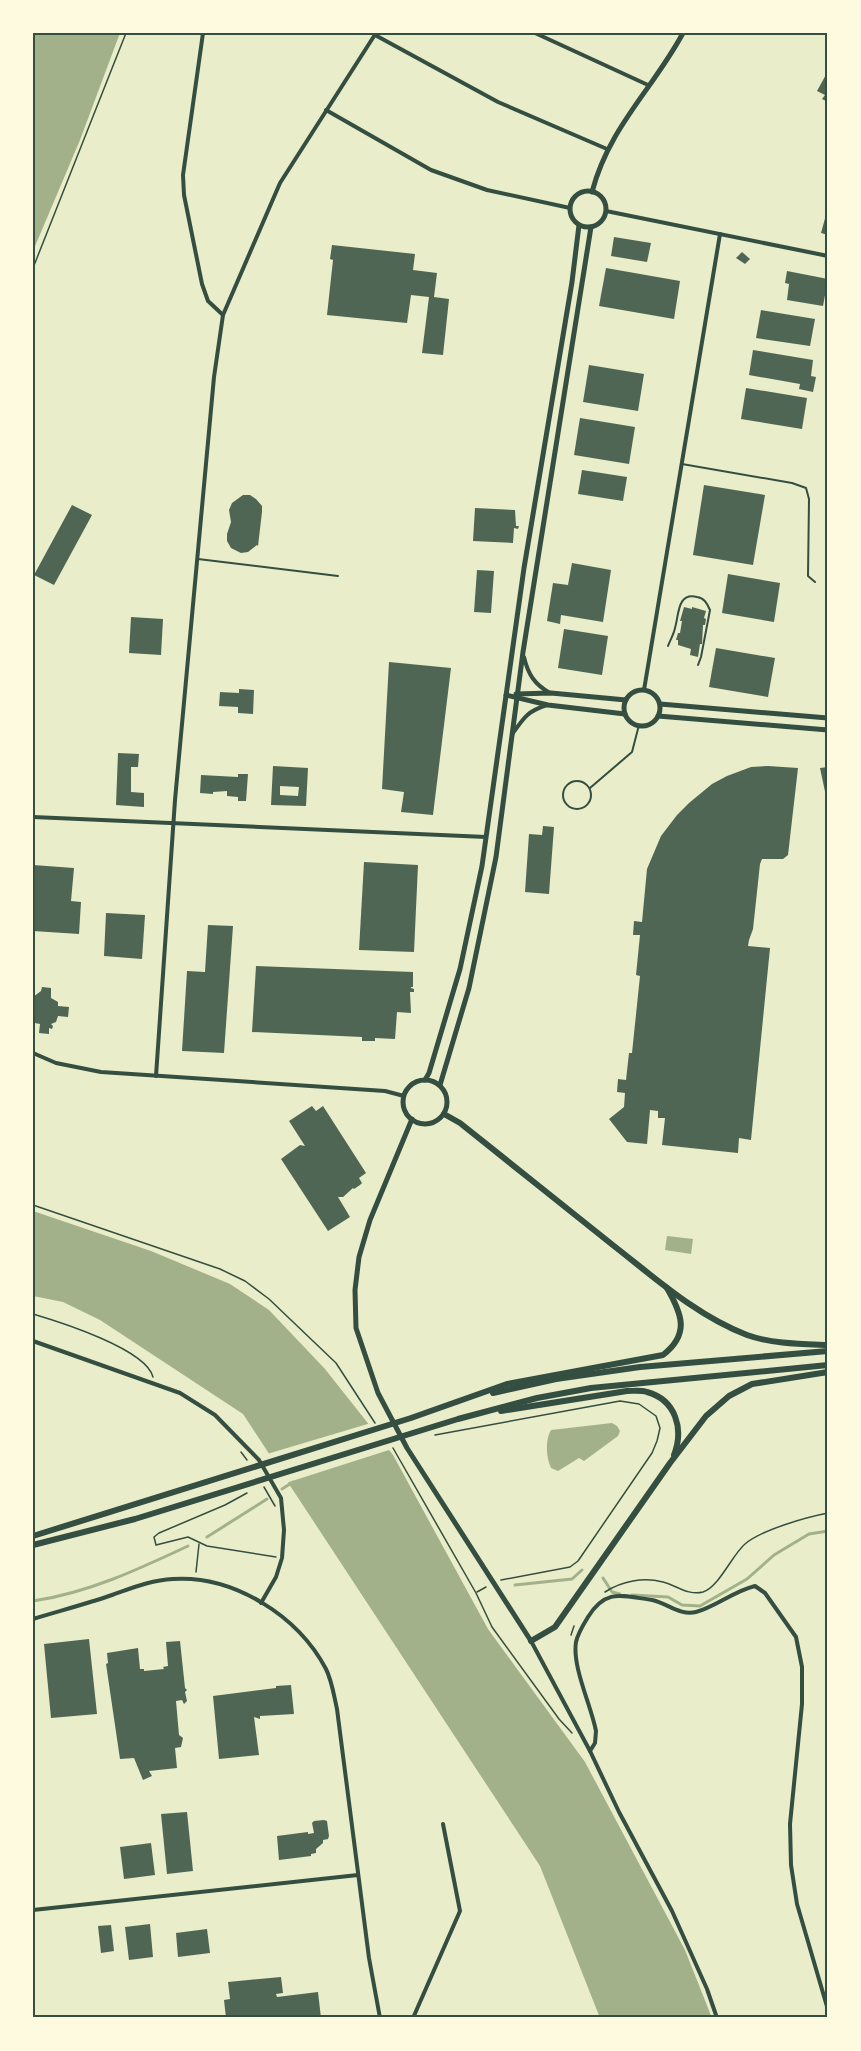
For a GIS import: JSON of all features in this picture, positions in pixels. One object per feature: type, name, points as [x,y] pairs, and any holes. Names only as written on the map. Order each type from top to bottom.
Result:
[{"type":"main road","points":[[444,1114],[460,1123],[668,1288],[719,1322],[750,1336],[791,1344],[828,1345]]},
{"type":"main road","points":[[33,1534],[72,1524],[411,1418],[507,1384],[663,1355],[674,1347],[682,1321],[668,1288]]},
{"type":"main road","points":[[470,1398],[556,1379],[640,1367],[828,1351]]},
{"type":"main road","points":[[33,1545],[250,1488],[419,1431],[537,1398],[591,1388],[828,1365]]},
{"type":"main road","points":[[531,1641],[555,1628],[706,1416],[729,1396],[752,1384],[828,1372]]},
{"type":"main road","points":[[458,1419],[627,1390],[647,1392],[665,1401],[675,1414],[679,1429],[677,1446],[670,1464]]},
{"type":"street","points":[[203,33],[183,175],[184,195],[202,284],[208,301],[224,315]]},
{"type":"street","points":[[535,33],[648,85]]},
{"type":"street","points":[[592,192],[607,149],[683,33]]},
{"type":"street","points":[[156,1076],[174,823],[214,376],[224,315],[280,183],[375,34],[498,102],[607,149]]},
{"type":"street","points":[[326,110],[431,170],[487,190],[570,208]]},
{"type":"street","points":[[586,191],[592,192],[604,201],[606,211],[601,222],[591,227],[579,225],[572,218],[570,208],[575,197],[586,191]]},
{"type":"street","points":[[606,211],[828,256]]},
{"type":"street","points":[[425,1080],[460,969],[482,866],[534,504],[579,225]]},
{"type":"street","points":[[440,1085],[469,988],[487,909],[523,652],[591,227]]},
{"type":"street","points":[[644,690],[720,234]]},
{"type":"street","points":[[523,652],[531,676],[541,687],[551,693]]},
{"type":"street","points":[[644,690],[654,694],[660,704],[658,716],[650,723],[639,725],[630,721],[625,714],[626,700],[633,692],[644,690]]},
{"type":"street","points":[[506,695],[551,693],[626,700]]},
{"type":"street","points":[[517,696],[548,705],[625,714]]},
{"type":"street","points":[[660,704],[828,718]]},
{"type":"street","points":[[512,734],[524,716],[548,705]]},
{"type":"street","points":[[658,716],[828,730]]},
{"type":"street","points":[[33,817],[486,837]]},
{"type":"street","points":[[33,1053],[56,1063],[101,1072],[385,1091],[404,1096]]},
{"type":"street","points":[[425,1080],[440,1085],[447,1102],[444,1114],[432,1123],[425,1124],[412,1119],[404,1109],[404,1096],[412,1084],[425,1080]]},
{"type":"street","points":[[412,1119],[370,1220],[359,1257],[355,1290],[356,1328],[378,1394],[402,1439],[531,1641],[672,1911],[717,2018]]},
{"type":"street","points":[[33,1341],[180,1393],[215,1415],[259,1460],[281,1498],[284,1530],[283,1553],[276,1577],[261,1603]]},
{"type":"street","points":[[33,1619],[142,1584],[172,1579],[196,1579],[241,1591],[288,1621],[310,1644],[328,1671],[337,1709],[369,1958],[380,2018]]},
{"type":"street","points":[[590,1751],[595,1743],[596,1731],[575,1657],[578,1636],[596,1605],[607,1598],[620,1596],[660,1601],[683,1612],[696,1612],[743,1589],[755,1586],[765,1593],[796,1637],[802,1667],[802,1704],[790,1824],[791,1865],[797,1904],[828,2010]]},
{"type":"street","points":[[413,2018],[460,1911],[443,1824]]},
{"type":"street","points":[[33,1910],[358,1875]]},
{"type":"lane","points":[[682,464],[792,483],[806,488],[809,499],[808,576],[815,582]]},
{"type":"lane","points":[[198,559],[338,576]]},
{"type":"lane","points":[[668,646],[675,630],[680,605],[685,598],[700,597],[707,603],[710,610],[698,665]]},
{"type":"lane","points":[[590,789],[632,752],[639,725]]},
{"type":"lane","points":[[583,782],[590,789],[590,801],[584,807],[574,808],[564,800],[564,790],[570,783],[583,782]]},
{"type":"path","points":[[33,268],[126,33]]},
{"type":"path","points":[[33,1205],[220,1269],[245,1281],[269,1299],[336,1363],[380,1430]]},
{"type":"path","points":[[33,1314],[72,1326],[120,1347],[148,1365],[153,1375],[151,1382]]},
{"type":"path","points":[[435,1435],[620,1401],[639,1404],[656,1416],[660,1428],[652,1453],[578,1561],[570,1567],[493,1582],[476,1593]]},
{"type":"path","points":[[391,1446],[476,1593],[492,1627],[559,1719],[572,1733],[581,1734]]},
{"type":"path","points":[[240,1450],[247,1461]]},
{"type":"path","points":[[260,1481],[276,1506]]},
{"type":"path","points":[[250,1488],[225,1505],[159,1533],[154,1537],[156,1545],[188,1537],[199,1543],[276,1557]]},
{"type":"path","points":[[196,1579],[199,1543]]},
{"type":"shaded area","points":[[33,33],[120,33],[80,140],[33,251]]},
{"type":"shaded area","points":[[33,1211],[151,1251],[230,1284],[269,1310],[325,1369],[393,1455],[488,1629],[585,1762],[685,1950],[712,2018],[600,2018],[540,1866],[243,1414],[100,1320],[63,1302],[33,1296]]},
{"type":"shaded area","points":[[667,1236],[693,1239],[691,1254],[665,1250]]},
{"type":"shaded area","points":[[612,1423],[620,1431],[618,1436],[584,1461],[579,1458],[558,1471],[551,1468],[547,1449],[551,1430]]},
{"type":"pier","points":[[371,1423],[392,1449],[286,1483],[267,1454]]},
{"type":"building","points":[[828,71],[828,102],[822,99],[825,95],[817,91]]},
{"type":"building","points":[[828,211],[828,235],[821,233]]},
{"type":"building","points":[[614,237],[651,243],[647,262],[611,256]]},
{"type":"building","points":[[332,245],[415,254],[413,270],[437,273],[434,297],[449,299],[443,355],[422,353],[429,297],[411,295],[407,323],[327,315],[333,260],[330,259]]},
{"type":"building","points":[[742,252],[750,259],[745,264],[736,258]]},
{"type":"building","points":[[606,268],[680,281],[674,319],[599,306]]},
{"type":"building","points":[[787,271],[828,279],[823,306],[787,300],[789,284],[785,283]]},
{"type":"building","points":[[761,310],[815,319],[810,346],[756,338]]},
{"type":"building","points":[[753,350],[813,360],[811,376],[816,377],[813,392],[799,389],[800,384],[749,375]]},
{"type":"building","points":[[589,365],[644,374],[638,411],[583,402]]},
{"type":"building","points":[[746,388],[807,398],[802,429],[741,419]]},
{"type":"building","points":[[580,418],[635,427],[629,464],[574,455]]},
{"type":"building","points":[[582,470],[627,477],[623,501],[578,494]]},
{"type":"building","points":[[704,485],[765,495],[753,565],[693,555]]},
{"type":"building","points":[[243,495],[250,495],[256,499],[262,506],[262,512],[258,546],[241,553],[231,548],[227,541],[227,534],[231,522],[229,510],[232,503]]},
{"type":"building","points":[[72,505],[92,515],[54,585],[34,575]]},
{"type":"building","points":[[475,508],[515,510],[516,526],[519,526],[518,529],[514,528],[513,543],[473,541]]},
{"type":"building","points":[[572,563],[611,570],[603,622],[561,615],[560,624],[547,621],[553,583],[568,585]]},
{"type":"building","points":[[477,570],[494,571],[491,613],[474,612]]},
{"type":"building","points":[[728,574],[780,583],[774,622],[722,613]]},
{"type":"building","points":[[684,607],[706,611],[698,657],[690,655],[691,649],[678,645],[678,640],[676,640],[680,633],[682,621],[680,621]]},
{"type":"building","points":[[131,617],[163,619],[161,655],[129,653]]},
{"type":"building","points":[[564,629],[608,636],[602,675],[558,668]]},
{"type":"building","points":[[716,648],[775,658],[768,697],[709,687]]},
{"type":"building","points":[[389,662],[451,668],[433,815],[401,812],[404,792],[382,789]]},
{"type":"building","points":[[239,689],[254,690],[253,714],[238,713],[238,707],[219,706],[220,692],[239,693]]},
{"type":"building","points":[[118,753],[139,754],[138,767],[131,767],[131,792],[144,793],[144,807],[116,805]]},
{"type":"building","points":[[273,766],[308,768],[306,806],[271,805]],"holes":[[[280,786],[299,787],[298,796],[280,795]]]},
{"type":"building","points":[[751,767],[798,768],[788,855],[783,859],[762,859],[753,929],[748,946],[770,948],[751,1140],[739,1138],[738,1153],[662,1145],[665,1118],[658,1118],[658,1111],[650,1110],[647,1144],[627,1142],[609,1119],[624,1107],[625,1093],[617,1092],[618,1079],[626,1080],[629,1053],[632,1053],[640,976],[636,975],[640,935],[633,935],[634,921],[642,922],[647,869],[661,836],[689,803],[712,784],[727,776]]},
{"type":"building","points":[[828,767],[828,801],[827,801],[820,768]]},
{"type":"building","points":[[238,774],[248,774],[246,801],[238,801],[238,797],[227,796],[227,791],[213,792],[213,794],[200,793],[201,775],[238,777]]},
{"type":"building","points":[[543,826],[554,827],[549,894],[525,892],[529,834],[542,835]]},
{"type":"building","points":[[364,862],[418,865],[414,952],[359,950]]},
{"type":"building","points":[[33,865],[74,868],[71,901],[81,902],[79,934],[33,931]]},
{"type":"building","points":[[106,913],[145,915],[142,959],[104,956]]},
{"type":"building","points":[[208,925],[233,926],[224,1053],[182,1051],[187,971],[205,972]]},
{"type":"building","points":[[256,966],[413,972],[413,987],[411,988],[414,992],[410,992],[411,1013],[397,1012],[395,1039],[375,1038],[375,1041],[362,1041],[362,1037],[252,1032]]},
{"type":"building","points":[[42,987],[51,988],[51,998],[58,1002],[58,1006],[69,1007],[68,1017],[58,1016],[56,1022],[51,1024],[52,1029],[49,1028],[49,1034],[39,1033],[40,1024],[35,1023],[33,1018],[33,997],[41,991]]},
{"type":"building","points":[[312,1106],[316,1111],[323,1106],[366,1173],[359,1178],[362,1183],[360,1185],[343,1197],[338,1197],[350,1217],[328,1231],[281,1159],[300,1145],[305,1146],[289,1121]]},
{"type":"building","points":[[89,1639],[97,1714],[51,1718],[44,1644]]},
{"type":"building","points":[[180,1641],[187,1701],[184,1704],[182,1700],[176,1701],[179,1735],[183,1738],[181,1747],[175,1748],[177,1768],[149,1771],[152,1776],[143,1780],[134,1758],[120,1759],[106,1664],[108,1663],[107,1653],[138,1648],[140,1669],[144,1671],[164,1669],[163,1667],[168,1666],[166,1642]]},
{"type":"building","points":[[291,1685],[294,1714],[260,1716],[260,1719],[254,1717],[259,1755],[219,1759],[213,1696]]},
{"type":"building","points":[[187,1812],[193,1871],[167,1874],[161,1814]]},
{"type":"building","points":[[327,1821],[329,1836],[316,1849],[316,1853],[311,1856],[279,1860],[277,1836],[314,1833],[312,1823]]},
{"type":"building","points":[[151,1843],[155,1875],[124,1879],[120,1847]]},
{"type":"building","points":[[150,1924],[153,1957],[129,1960],[125,1927]]},
{"type":"building","points":[[111,1925],[114,1951],[101,1953],[98,1926]]},
{"type":"building","points":[[207,1929],[210,1953],[178,1957],[176,1933]]},
{"type":"building","points":[[281,1977],[283,1993],[276,1994],[277,1997],[318,1992],[321,2018],[226,2018],[224,2000],[230,1999],[228,1982]]},
{"type":"waterway","points":[[282,1489],[293,1482]]},
{"type":"waterway","points":[[207,1537],[267,1499]]},
{"type":"waterway","points":[[632,1595],[668,1597],[682,1605],[700,1606],[747,1579],[774,1555],[809,1534],[828,1531]]},
{"type":"waterway","points":[[33,1601],[93,1586],[188,1546]]},
{"type":"waterway","points":[[515,1585],[572,1579],[582,1570]]},
{"type":"waterway","points":[[603,1578],[612,1592],[620,1594]]}]
